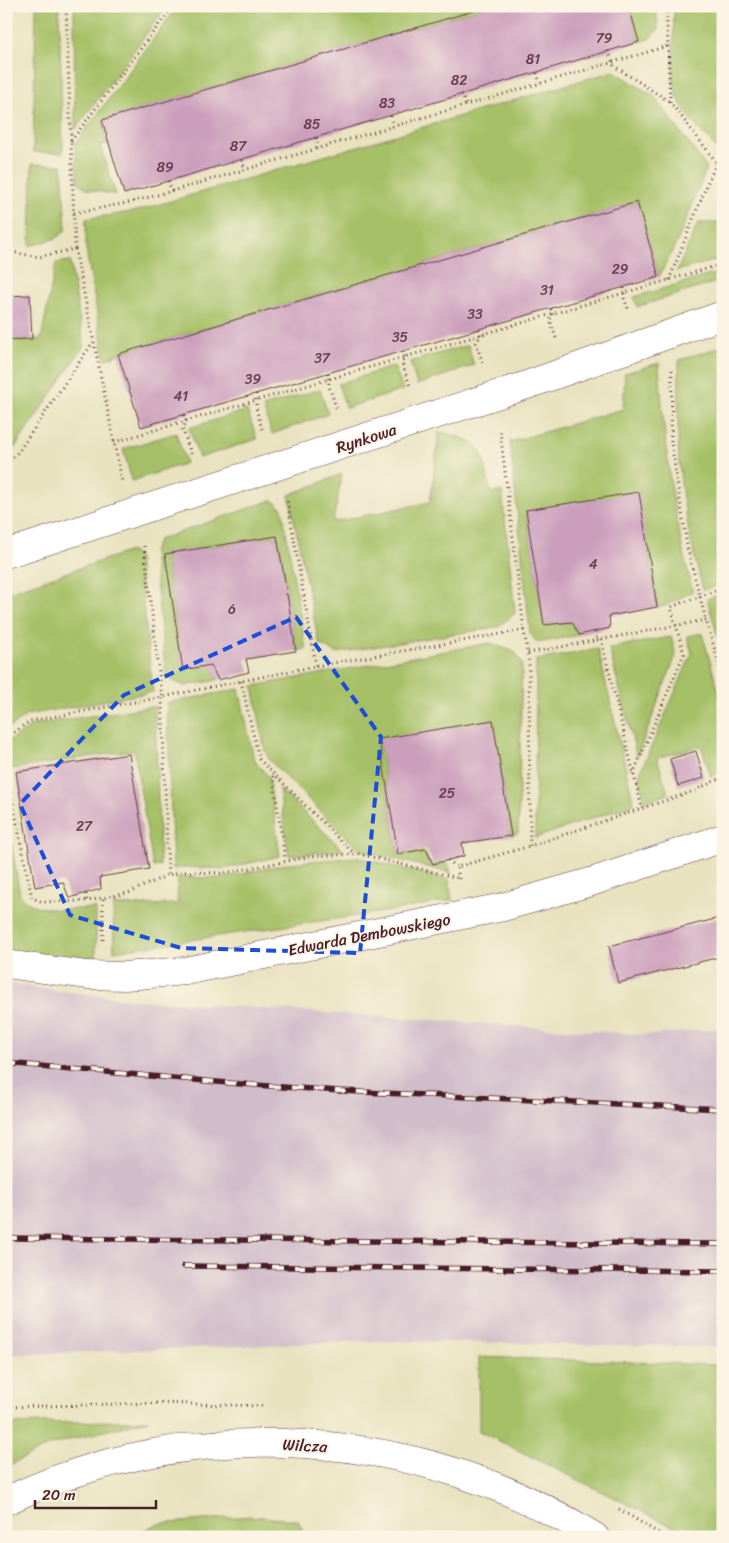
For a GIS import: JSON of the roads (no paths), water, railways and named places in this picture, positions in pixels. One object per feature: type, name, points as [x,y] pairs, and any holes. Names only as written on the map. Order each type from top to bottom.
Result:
[{"type":"street","name":"Rynkowa","points":[[6,554],[585,366],[723,315]]},
{"type":"street","name":"Edwarda Dembowskiego","points":[[6,964],[87,976],[162,974],[185,971],[462,915],[551,894],[723,838]]},
{"type":"street","name":"Wilcza","points":[[6,1501],[79,1471],[140,1456],[248,1443],[323,1444],[399,1457],[476,1479],[567,1519],[595,1537]]},
{"type":"railway","points":[[6,1063],[340,1091],[723,1109]]},
{"type":"railway","points":[[6,1238],[723,1244]]},
{"type":"railway","points":[[184,1266],[723,1271]]}]
